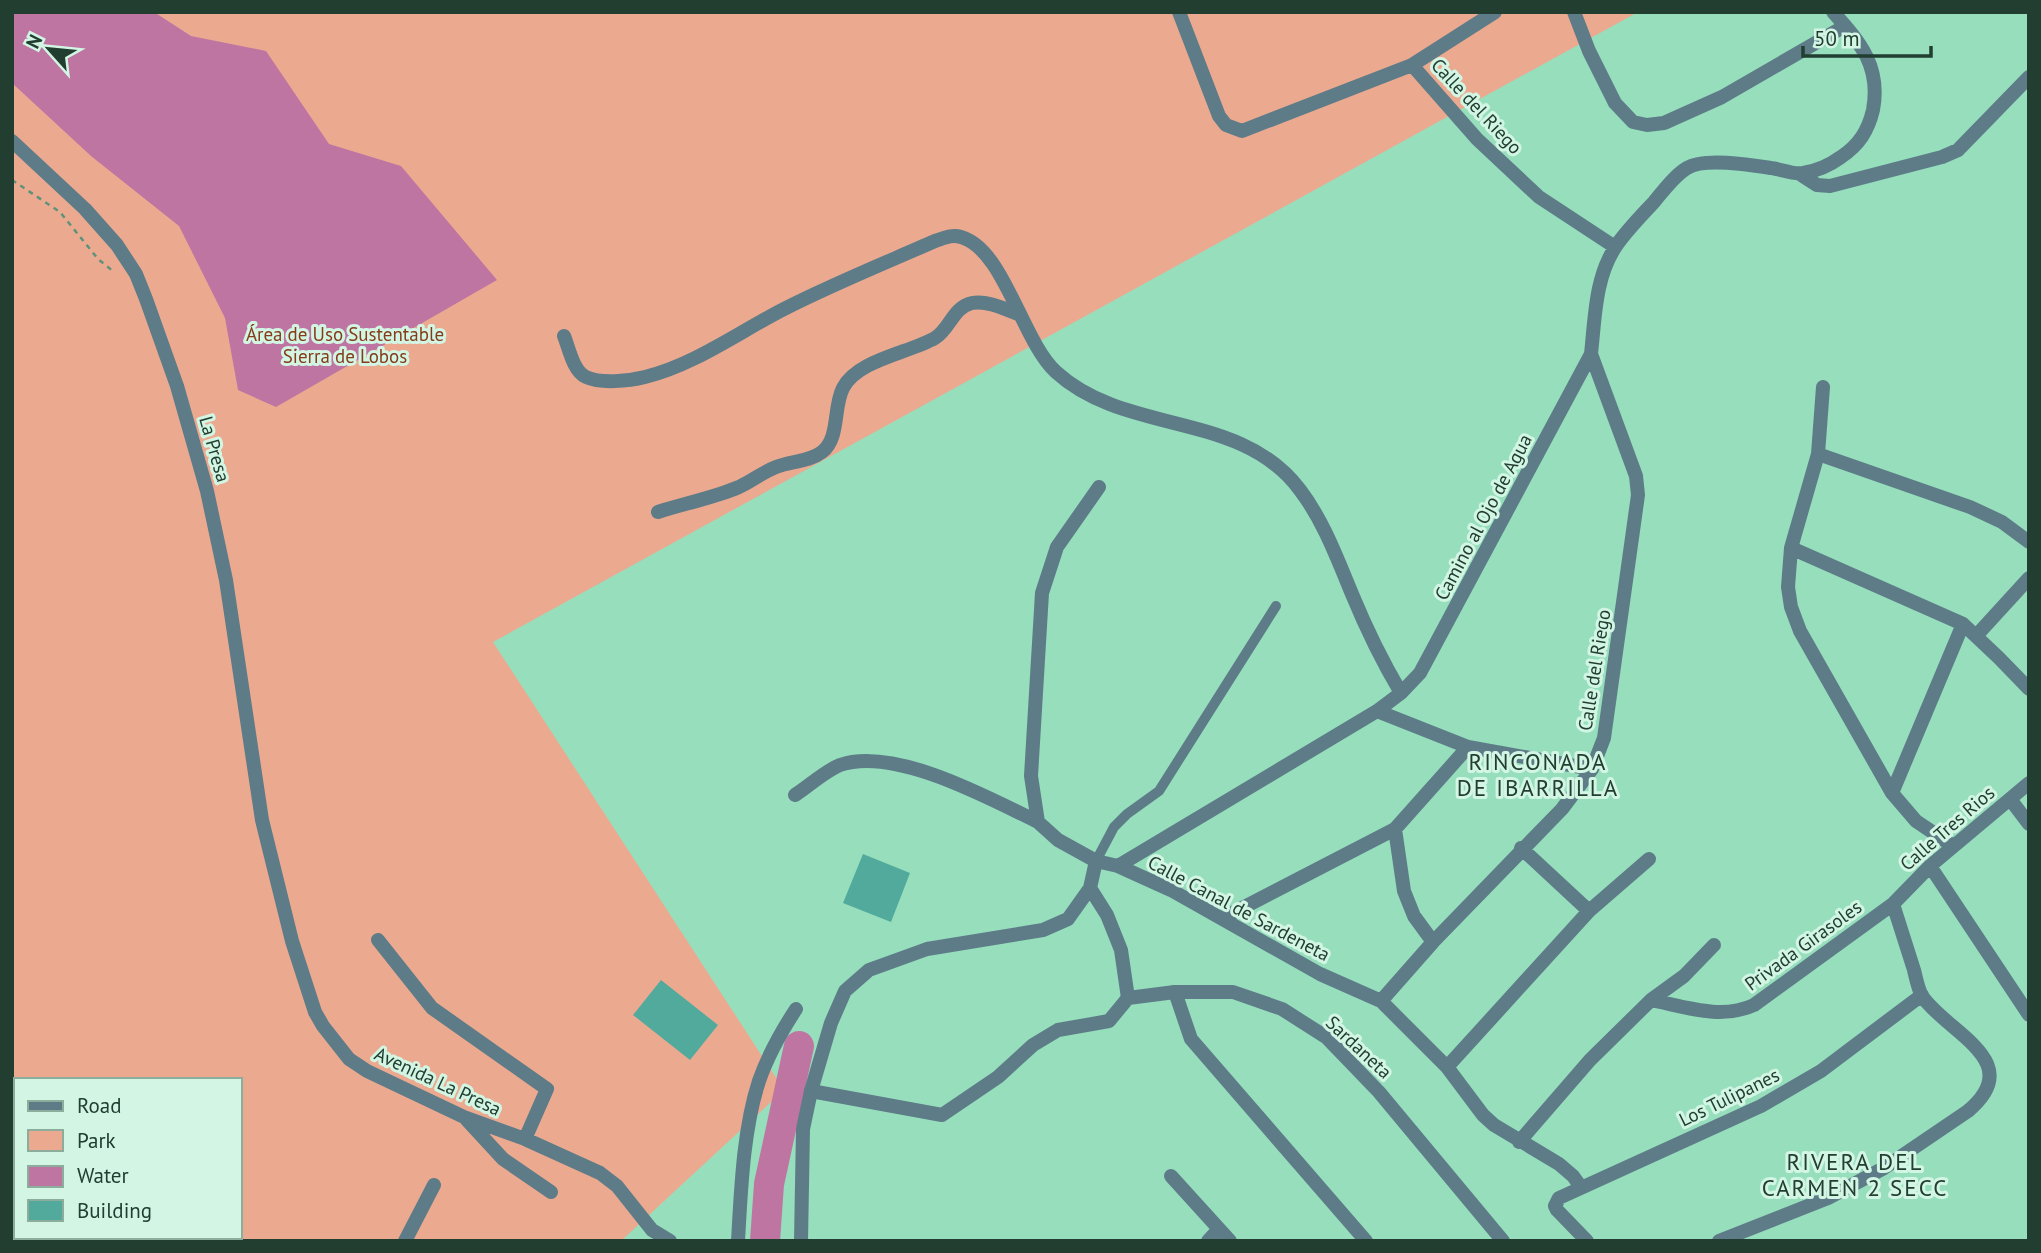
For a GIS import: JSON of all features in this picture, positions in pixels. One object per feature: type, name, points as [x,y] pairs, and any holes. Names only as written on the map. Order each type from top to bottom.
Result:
[{"type":"street","points":[[1179,12],[1212,102],[1226,125],[1233,130],[1242,131],[1412,65],[1495,12]]},
{"type":"street","points":[[1574,12],[1589,51],[1615,103],[1633,122],[1647,125],[1664,123],[1721,97],[1845,26]]},
{"type":"street","points":[[1800,174],[1829,166],[1850,151],[1864,137],[1872,113],[1876,88],[1872,65],[1833,12]]},
{"type":"street","name":"Calle del Riego","points":[[1412,65],[1477,139],[1531,190],[1615,247]]},
{"type":"street","points":[[1591,354],[1597,298],[1605,268],[1615,247],[1675,178],[1688,167],[1699,163],[1769,167],[1800,174],[1817,185],[1830,186],[1942,157],[1958,150],[2029,77]]},
{"type":"street","name":"La Presa","points":[[12,141],[85,209],[117,246],[136,274],[146,299],[177,386],[207,491],[226,580],[262,820]]},
{"type":"street","points":[[564,336],[580,373],[587,378],[624,380],[644,377],[680,364],[828,287],[951,236],[962,237],[989,258],[1003,277],[1018,314],[1041,356],[1057,373],[1105,402],[1234,440],[1257,451],[1280,468],[1300,489],[1326,533],[1378,653],[1401,693]]},
{"type":"street","points":[[658,512],[739,487],[779,466],[820,454],[827,447],[843,388],[852,376],[864,367],[938,336],[962,307],[987,303],[1018,314]]},
{"type":"street","name":"Calle del Riego","points":[[1381,1001],[1521,848],[1562,809],[1592,769],[1604,738],[1638,495],[1636,475],[1591,354]]},
{"type":"street","name":"Camino al Ojo de Agua","points":[[1118,866],[1377,711],[1401,693],[1420,673],[1591,354]]},
{"type":"street","points":[[1823,387],[1818,454],[1791,548],[1788,587],[1791,607],[1800,631],[1892,793],[1916,821],[1953,846]]},
{"type":"street","points":[[1818,454],[1970,507],[2002,522],[2029,542]]},
{"type":"street","points":[[1038,822],[1031,776],[1042,593],[1057,547],[1099,487]]},
{"type":"street","points":[[1791,548],[1963,624],[2029,690]]},
{"type":"street","points":[[1976,636],[2029,578]]},
{"type":"street","points":[[1892,793],[1963,624]]},
{"type":"street","points":[[1377,711],[1468,747],[1592,769]]},
{"type":"street","points":[[1223,918],[1395,829],[1468,747]]},
{"type":"street","name":"Calle Canal de Sardeneta","points":[[795,795],[839,765],[876,760],[956,782],[1038,822],[1058,840],[1096,861],[1118,866],[1171,890],[1320,974],[1381,1001],[1447,1066],[1483,1115],[1519,1142],[1559,1164],[1581,1186]]},
{"type":"street","name":"Calle Tres Rios","points":[[1893,904],[1930,866],[2029,783]]},
{"type":"street","points":[[2010,799],[2029,824]]},
{"type":"street","name":"Avenida La Presa","points":[[262,820],[292,941],[315,1012],[349,1059],[367,1071],[464,1116],[525,1139],[600,1173],[617,1186],[652,1235],[670,1241]]},
{"type":"street","points":[[1395,829],[1404,891],[1414,916],[1433,942]]},
{"type":"street","points":[[1521,848],[1590,911]]},
{"type":"street","points":[[1447,1066],[1590,911],[1648,859]]},
{"type":"street","points":[[801,1241],[803,1129],[831,1023],[845,991],[869,970],[927,949],[1043,930],[1068,919],[1090,888],[1096,861]]},
{"type":"street","points":[[1930,866],[2029,1015]]},
{"type":"street","points":[[811,1091],[942,1115],[998,1077],[1033,1045],[1058,1030],[1109,1021],[1128,998],[1121,950],[1107,915],[1090,888]]},
{"type":"street","points":[[1719,1241],[1828,1198],[1884,1168],[1978,1102],[1987,1089],[1990,1078],[1986,1058],[1922,995],[1893,904]]},
{"type":"street","name":"Privada Girasoles","points":[[1651,1000],[1720,1014],[1740,1011],[1754,1005],[1893,904]]},
{"type":"street","points":[[378,940],[432,1008],[547,1089],[525,1139]]},
{"type":"street","points":[[1519,1142],[1590,1060],[1651,1000],[1684,976],[1714,945]]},
{"type":"street","points":[[1175,992],[1191,1039],[1366,1241]]},
{"type":"street","name":"Sardaneta","points":[[1128,998],[1175,992],[1233,992],[1282,1009],[1326,1037],[1379,1092],[1503,1241]]},
{"type":"street","name":"Los Tulipanes","points":[[1587,1241],[1557,1210],[1556,1202],[1562,1196],[1761,1106],[1821,1071],[1922,995]]},
{"type":"street","points":[[737,1241],[744,1157],[758,1084],[778,1037],[796,1009]]},
{"type":"street","points":[[464,1116],[503,1159],[551,1192]]},
{"type":"street","points":[[1171,1176],[1230,1241]]},
{"type":"street","points":[[405,1241],[433,1185]]},
{"type":"street","points":[[1208,1241],[1219,1229]]},
{"type":"lane","points":[[1096,861],[1114,827],[1127,814],[1159,792],[1276,606]]},
{"type":"path","points":[[12,180],[60,212],[99,259],[122,279]]},
{"type":"green space","name":"Área de Uso Sustentable Sierra de Lobos","points":[[12,12],[1638,12],[493,642],[784,1090],[621,1241],[12,1241]]},
{"type":"water","points":[[12,12],[154,12],[191,36],[266,51],[329,144],[401,166],[497,280],[276,407],[238,390],[225,318],[179,226],[91,156],[12,83]]},
{"type":"building","points":[[863,854],[910,873],[891,922],[843,903]]},
{"type":"building","points":[[661,980],[718,1025],[690,1060],[633,1015]]},
{"type":"waterway","points":[[765,1241],[769,1184],[799,1046]]},
{"type":"district","name":"RINCONADA DE IBARRILLA","points":[[1538,775]]},
{"type":"district","name":"RIVERA DEL CARMEN 2 SECC","points":[[1855,1175]]}]
